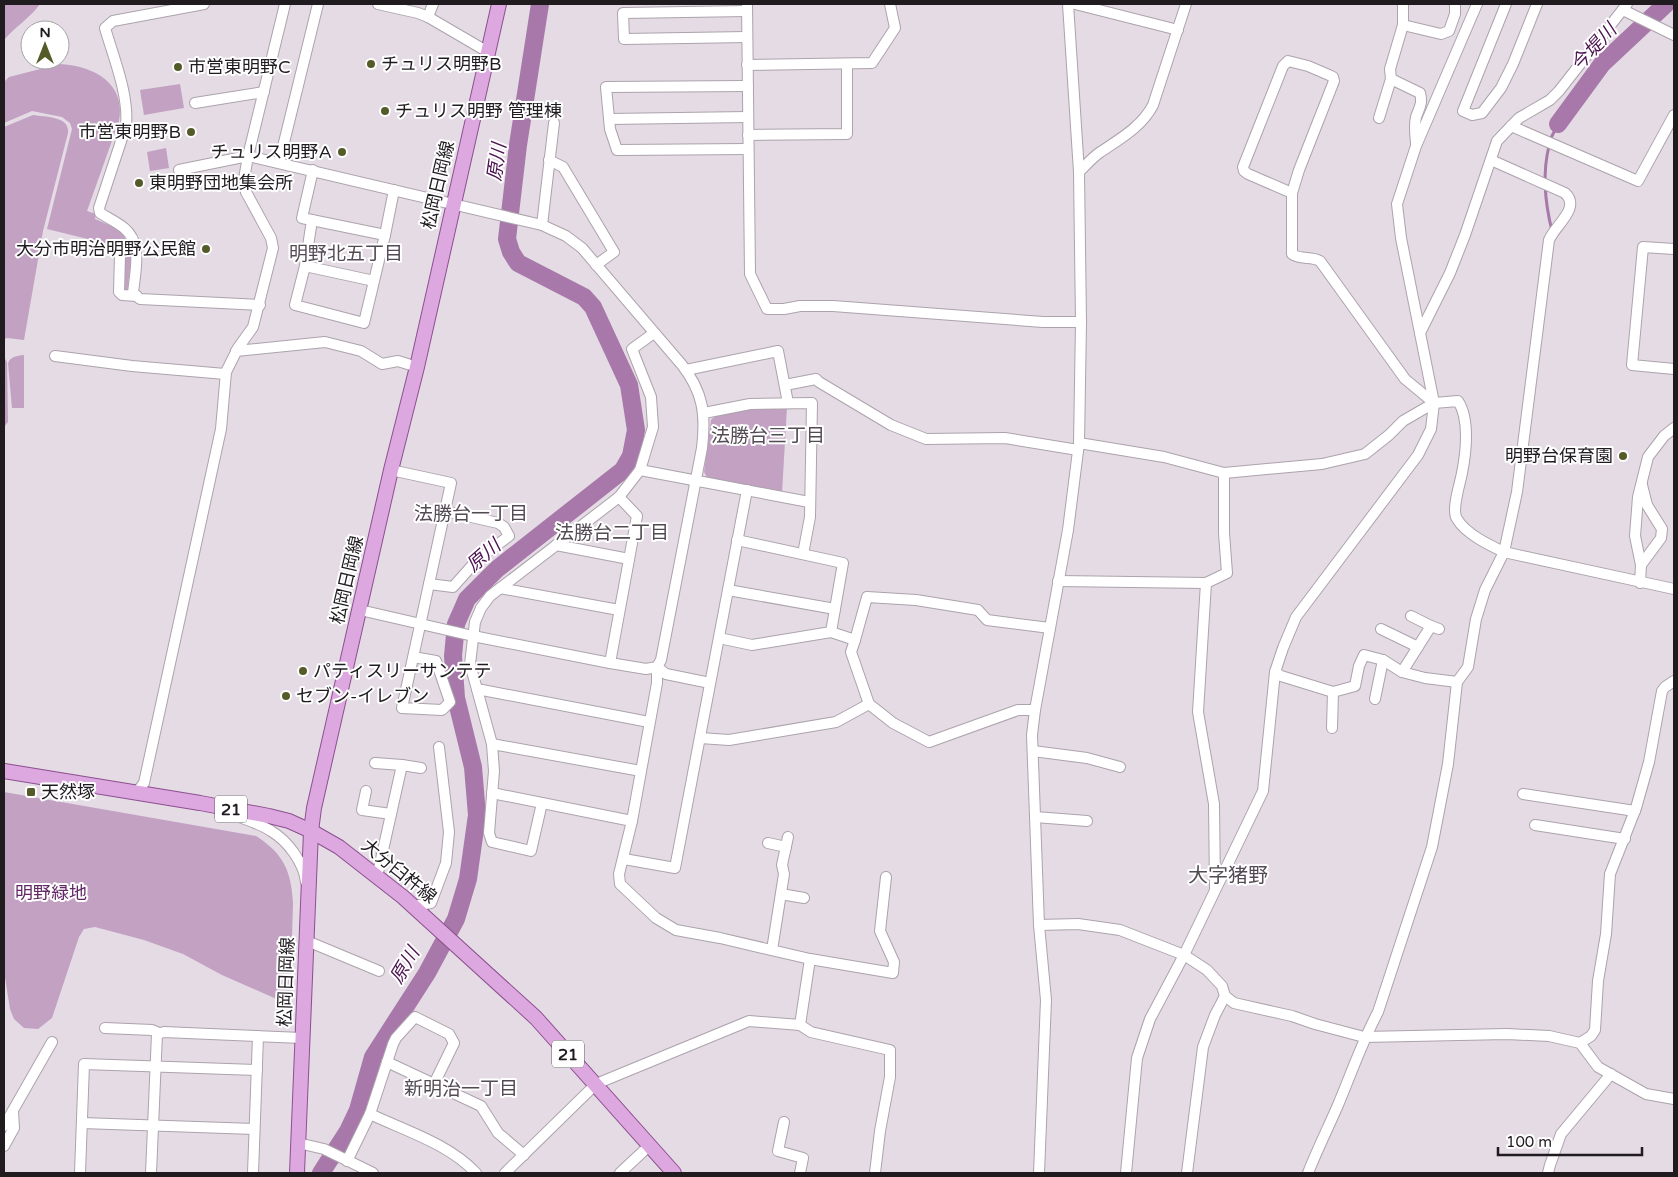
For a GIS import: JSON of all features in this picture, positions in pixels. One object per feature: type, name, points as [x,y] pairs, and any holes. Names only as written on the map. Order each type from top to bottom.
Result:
[{"type":"main road","name":"松岡日岡線","points":[[297,1173],[311,831],[314,808],[390,470],[417,367],[498,4]]},
{"type":"main road","name":"大分臼杵線","points":[[4,771],[269,816],[311,831],[339,847],[413,906],[536,1018],[674,1173]]},
{"type":"street","points":[[204,4],[113,21],[105,28],[125,99],[127,115],[126,126],[99,208],[100,213],[124,228],[135,242],[133,293],[140,299],[260,305]]},
{"type":"street","points":[[136,793],[144,783],[221,429],[225,374],[236,351],[253,328],[273,248],[271,238],[246,192],[244,179],[285,4]]},
{"type":"street","points":[[279,163],[318,4]]},
{"type":"street","points":[[378,4],[428,17],[488,52]]},
{"type":"street","points":[[428,17],[433,4]]},
{"type":"street","points":[[747,65],[872,63],[894,28],[890,4]]},
{"type":"street","points":[[1039,1173],[1046,1000],[1034,818],[1032,735],[1068,530],[1078,446],[1081,322],[1079,172],[1068,4]]},
{"type":"street","points":[[1075,4],[1178,30]]},
{"type":"street","points":[[1079,172],[1099,153],[1130,132],[1149,114],[1186,4]]},
{"type":"street","points":[[1379,118],[1390,79],[1390,69],[1403,25],[1404,4]]},
{"type":"street","points":[[1403,25],[1442,34],[1449,31],[1455,14],[1455,4]]},
{"type":"street","points":[[1126,1173],[1137,1058],[1150,1019],[1184,955],[1263,791],[1275,672],[1282,648],[1296,617],[1418,455],[1431,429],[1434,403],[1401,238],[1397,204],[1416,146],[1477,4]]},
{"type":"street","points":[[1506,4],[1463,111],[1472,115],[1482,113],[1500,88],[1513,64],[1537,4]]},
{"type":"street","points":[[747,37],[624,39],[623,13],[747,7],[750,274],[767,309],[833,306],[1043,322],[1081,322]]},
{"type":"street","points":[[1420,333],[1450,273],[1497,141],[1519,118],[1550,100],[1559,92],[1625,7],[1674,35]]},
{"type":"street","points":[[1292,193],[1248,174],[1244,171],[1243,167],[1283,66],[1288,61],[1308,66],[1330,75],[1334,81],[1292,193],[1292,254],[1296,257],[1320,261],[1405,379],[1434,403]]},
{"type":"street","points":[[748,135],[847,134],[847,64]]},
{"type":"street","points":[[1390,79],[1420,93],[1421,107],[1416,116],[1415,125],[1416,146]]},
{"type":"street","points":[[748,86],[606,87],[610,129],[617,150],[748,149]]},
{"type":"street","points":[[195,103],[264,92]]},
{"type":"street","points":[[1511,126],[1638,181],[1674,115]]},
{"type":"street","points":[[609,119],[748,117]]},
{"type":"street","points":[[542,225],[554,123]]},
{"type":"street","points":[[179,170],[248,156],[542,225],[566,236],[582,248],[686,370],[698,392],[704,413],[702,448],[661,660],[657,667],[657,683],[632,821],[619,874],[620,884],[656,918],[676,930],[810,959],[893,973],[894,962],[880,931],[886,878]]},
{"type":"street","points":[[549,160],[563,168],[614,252],[596,265]]},
{"type":"street","points":[[1308,1173],[1364,1037],[1381,1003],[1432,847],[1448,764],[1457,682],[1468,667],[1476,619],[1485,590],[1504,552],[1517,492],[1547,251],[1553,232],[1571,208],[1572,203],[1571,198],[1566,193],[1491,160]]},
{"type":"street","points":[[313,170],[302,218],[384,235]]},
{"type":"street","points":[[312,220],[305,266],[295,305],[364,324],[394,190]]},
{"type":"street","points":[[1674,249],[1643,247],[1632,365],[1674,369]]},
{"type":"street","points":[[116,251],[120,255],[119,292],[122,295],[137,296]]},
{"type":"street","points":[[305,266],[374,281]]},
{"type":"street","points":[[542,803],[531,851],[492,842],[489,833],[494,771],[492,744],[470,664],[468,635],[490,596],[619,497],[640,470],[653,426],[650,397],[632,349],[654,333]]},
{"type":"street","points":[[236,351],[325,342],[361,351],[382,364],[398,361],[417,367]]},
{"type":"street","points":[[686,370],[778,352],[788,404]]},
{"type":"street","points":[[55,356],[132,366],[225,374]]},
{"type":"street","points":[[785,385],[816,378],[819,382],[891,425],[926,440],[1004,438],[1078,446],[1164,457],[1224,473],[1322,464],[1365,454],[1389,436],[1403,421],[1434,403],[1458,401],[1463,409],[1465,418],[1465,450],[1455,508],[1456,518],[1481,541],[1504,552],[1674,589]]},
{"type":"street","points":[[704,413],[750,404],[812,402],[810,517],[804,554]]},
{"type":"street","points":[[1640,582],[1641,565],[1635,536],[1641,482],[1648,457],[1664,436],[1674,428]]},
{"type":"street","points":[[390,470],[452,483],[420,623],[402,708],[442,710],[450,702],[436,661],[413,657]]},
{"type":"street","points":[[640,470],[809,502]]},
{"type":"street","points":[[1058,582],[1206,583],[1227,573],[1224,533],[1224,473]]},
{"type":"street","points":[[1641,482],[1647,505],[1662,529],[1661,538],[1641,565]]},
{"type":"street","points":[[624,859],[675,868],[746,490]]},
{"type":"street","points":[[610,663],[637,516],[619,497]]},
{"type":"street","points":[[429,584],[452,587],[476,560],[509,536],[504,527],[498,523],[445,511]]},
{"type":"street","points":[[737,540],[843,562],[831,632]]},
{"type":"street","points":[[556,545],[629,559]]},
{"type":"street","points":[[1206,583],[1198,712],[1214,804],[1215,891]]},
{"type":"street","points":[[500,588],[620,610]]},
{"type":"street","points":[[728,590],[835,609]]},
{"type":"street","points":[[1035,710],[1018,710],[929,742],[893,723],[869,704],[851,652],[867,598],[925,601],[978,610],[987,620],[1050,628]]},
{"type":"street","points":[[360,610],[468,635],[610,663],[646,669],[657,667],[666,674],[710,683]]},
{"type":"street","points":[[1402,672],[1418,647],[1435,628],[1411,616]]},
{"type":"street","points":[[1381,629],[1418,647]]},
{"type":"street","points":[[719,638],[752,645],[831,632],[855,640]]},
{"type":"street","points":[[1275,672],[1332,692],[1355,686],[1359,666],[1364,655],[1383,660],[1402,672],[1425,678],[1457,682]]},
{"type":"street","points":[[1375,699],[1383,660]]},
{"type":"street","points":[[1580,1043],[1591,1036],[1595,1030],[1598,981],[1606,934],[1610,874],[1635,811],[1649,762],[1662,691],[1674,681]]},
{"type":"street","points":[[477,689],[649,722]]},
{"type":"street","points":[[1332,692],[1332,728]]},
{"type":"street","points":[[700,738],[729,740],[836,722],[869,704]]},
{"type":"street","points":[[492,744],[641,771]]},
{"type":"street","points":[[413,906],[431,903],[446,863],[449,832],[439,747]]},
{"type":"street","points":[[1033,751],[1087,758],[1120,767]]},
{"type":"street","points":[[375,763],[421,768]]},
{"type":"street","points":[[377,877],[402,765]]},
{"type":"street","points":[[366,791],[362,810],[390,814]]},
{"type":"street","points":[[492,793],[632,821]]},
{"type":"street","points":[[1523,794],[1635,811]]},
{"type":"street","points":[[200,803],[262,826],[282,839],[300,864],[306,878],[308,898]]},
{"type":"street","points":[[1034,818],[1087,821]]},
{"type":"street","points":[[1535,826],[1624,839]]},
{"type":"street","points":[[768,843],[787,842],[782,865],[784,874],[772,950]]},
{"type":"street","points":[[781,894],[804,898]]},
{"type":"street","points":[[1040,925],[1078,924],[1120,930],[1184,955],[1207,970],[1222,986],[1225,996],[1234,1003],[1292,1016],[1314,1024],[1364,1037],[1507,1034],[1548,1036],[1580,1043],[1598,1067],[1646,1094],[1674,1099]]},
{"type":"street","points":[[306,940],[379,971]]},
{"type":"street","points":[[800,1025],[810,959]]},
{"type":"street","points":[[1187,1173],[1203,1047],[1215,1015],[1225,996]]},
{"type":"street","points":[[345,1160],[370,1114],[396,1038],[416,1016],[449,1034],[454,1043],[434,1084]]},
{"type":"street","points":[[506,1173],[596,1084],[749,1021],[800,1025],[811,1032],[890,1050],[890,1077],[880,1131],[876,1173]]},
{"type":"street","points":[[105,1028],[152,1030],[159,1033],[302,1038]]},
{"type":"street","points":[[151,1173],[157,1037],[159,1033]]},
{"type":"street","points":[[252,1173],[258,1036]]},
{"type":"street","points":[[4,1126],[8,1108],[52,1042]]},
{"type":"street","points":[[387,1062],[481,1106],[498,1132],[524,1155]]},
{"type":"street","points":[[80,1173],[84,1064],[257,1070]]},
{"type":"street","points":[[1548,1173],[1562,1134],[1611,1074]]},
{"type":"street","points":[[4,1146],[14,1128],[8,1108]]},
{"type":"street","points":[[370,1114],[450,1151],[466,1162],[476,1173]]},
{"type":"street","points":[[784,1122],[778,1151],[804,1158],[800,1173]]},
{"type":"street","points":[[82,1123],[254,1128]]},
{"type":"street","points":[[298,1144],[324,1149],[369,1172]]},
{"type":"street","points":[[620,1173],[650,1145]]},
{"type":"green space","points":[[4,4],[40,4],[25,20],[20,20],[20,25],[4,40]]},
{"type":"green space","points":[[70,65],[73,65],[85,68],[105,79],[118,96],[120,108],[119,121],[87,211],[96,214],[95,219],[121,230],[132,253],[127,293],[120,291],[121,254],[108,244],[47,229],[72,129],[70,123],[62,117],[32,111],[4,123],[4,82],[9,77],[36,70],[70,70]]},
{"type":"green space","points":[[180,84],[184,108],[144,115],[140,90]]},
{"type":"green space","points":[[33,115],[61,120],[68,127],[68,133],[43,231],[24,340],[4,339],[4,127]]},
{"type":"green space","points":[[166,148],[169,168],[150,171],[147,152]]},
{"type":"green space","points":[[24,355],[24,408],[12,408],[8,363],[17,356]]},
{"type":"green space","points":[[4,357],[7,362],[8,422],[4,427]]},
{"type":"green space","points":[[787,407],[782,493],[708,479],[704,472],[711,420],[717,415],[736,410]]},
{"type":"green space","name":"明野緑地","points":[[4,792],[256,836],[266,843],[284,864],[288,872],[292,892],[290,1005],[222,975],[183,954],[144,940],[95,927],[84,929],[79,937],[52,1018],[38,1029],[24,1028],[14,1019],[10,1009],[4,971]]},
{"type":"waterway","name":"原川","points":[[321,1173],[348,1131],[358,1110],[373,1057],[427,973],[456,919],[468,879],[477,815],[473,767],[456,698],[453,656],[456,624],[467,599],[497,569],[623,470],[631,456],[636,430],[629,385],[593,307],[584,297],[518,263],[511,252],[507,239],[518,145],[540,4]]},
{"type":"waterway","name":"今堤川","points":[[1558,124],[1602,64],[1666,4]]},
{"type":"waterway","points":[[1550,140],[1558,124]]},
{"type":"waterway","points":[[1549,146],[1545,188],[1552,231]]},
{"type":"place","name":"チュリス明野B","points":[[371,64]]},
{"type":"place","name":"市営東明野C","points":[[178,67]]},
{"type":"place","name":"チュリス明野 管理棟","points":[[385,111]]},
{"type":"place","name":"市営東明野B","points":[[191,132]]},
{"type":"place","name":"チュリス明野A","points":[[342,152]]},
{"type":"place","name":"東明野団地集会所","points":[[139,183]]},
{"type":"place","name":"大分市明治明野公民館","points":[[206,249]]},
{"type":"place","name":"明野台保育園","points":[[1623,456]]},
{"type":"place","name":"パティスリーサンテテ","points":[[303,671]]},
{"type":"place","name":"セブン-イレブン","points":[[286,696]]},
{"type":"place","name":"天然塚","points":[[31,792]]},
{"type":"district","name":"明野北五丁目","points":[[346,253]]},
{"type":"district","name":"法勝台三丁目","points":[[768,435]]},
{"type":"district","name":"法勝台一丁目","points":[[471,513]]},
{"type":"district","name":"法勝台二丁目","points":[[612,532]]},
{"type":"district","name":"大字猪野","points":[[1228,875]]},
{"type":"district","name":"新明治一丁目","points":[[461,1088]]}]
